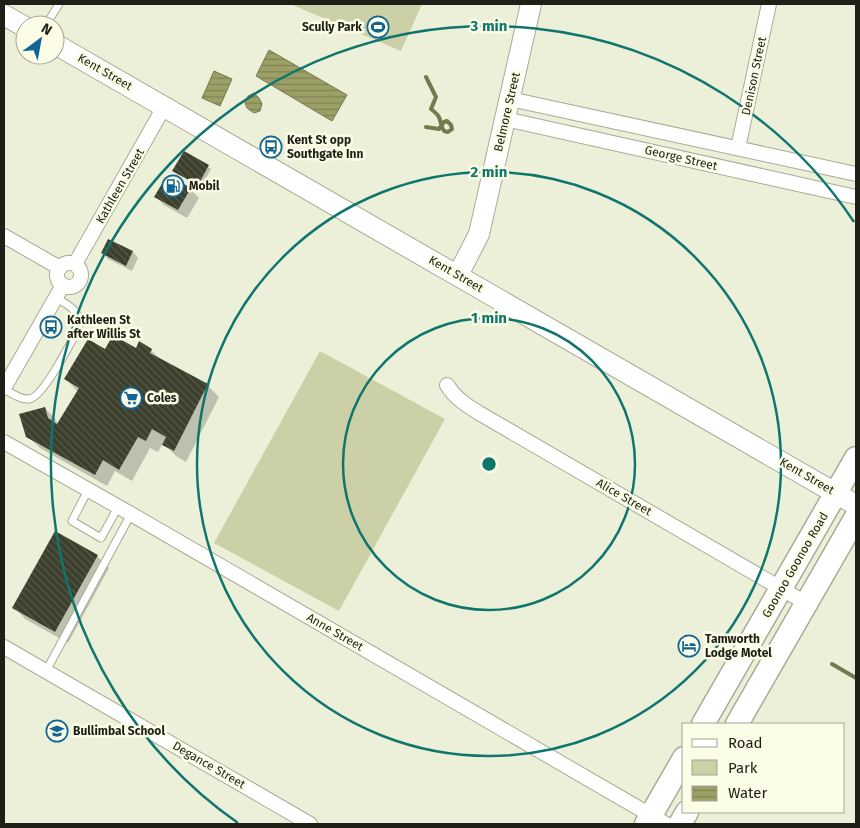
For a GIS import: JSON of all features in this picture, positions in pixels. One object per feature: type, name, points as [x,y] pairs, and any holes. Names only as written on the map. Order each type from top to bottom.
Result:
[{"type":"main road","name":"Goonoo Goonoo Road","points":[[704,723],[856,458]]},
{"type":"main road","points":[[738,723],[856,517]]},
{"type":"main road","points":[[654,821],[682,762]]},
{"type":"main road","points":[[680,824],[686,813]]},
{"type":"street","name":"Belmore Street","points":[[458,275],[479,234],[531,4]]},
{"type":"street","name":"Denison Street","points":[[738,148],[769,4]]},
{"type":"street","points":[[4,14],[15,21]]},
{"type":"street","name":"Kent Street","points":[[65,50],[856,505]]},
{"type":"street","name":"George Street","points":[[510,99],[856,174]]},
{"type":"street","name":"Kathleen Street","points":[[75,264],[164,107]]},
{"type":"street","name":"George Street","points":[[505,119],[856,197]]},
{"type":"street","points":[[4,236],[60,268]]},
{"type":"street","points":[[68,263],[75,264],[81,272],[79,282],[72,286],[63,285],[57,275],[60,268],[68,263]]},
{"type":"street","points":[[4,389],[63,285]]},
{"type":"street","name":"Alice Street","points":[[447,385],[462,402],[479,413],[806,603]]},
{"type":"street","name":"Anne Street","points":[[4,442],[125,510],[654,821]]},
{"type":"street","name":"Degance Street","points":[[4,647],[310,824]]},
{"type":"lane","points":[[52,15],[59,4]]},
{"type":"lane","points":[[4,389],[31,399],[37,396],[46,385],[79,326],[80,320],[72,308],[56,298]]},
{"type":"lane","points":[[88,490],[72,521],[101,538],[125,510]]},
{"type":"lane","points":[[46,671],[125,510]]},
{"type":"green space","name":"Scully Park","points":[[290,4],[422,4],[401,51]]},
{"type":"green space","points":[[320,351],[445,419],[339,611],[214,543]]},
{"type":"water","points":[[269,50],[347,95],[332,121],[256,76]]},
{"type":"water","points":[[214,71],[232,79],[220,106],[202,98]]},
{"type":"water","points":[[254,93],[262,104],[260,111],[254,113],[247,108],[245,103],[248,96]]},
{"type":"building","points":[[184,151],[209,165],[198,185],[172,171]]},
{"type":"building","points":[[170,176],[191,188],[178,210],[154,197],[166,177],[169,178]]},
{"type":"building","points":[[108,239],[133,251],[126,266],[101,253]]},
{"type":"building","points":[[113,335],[136,348],[139,341],[152,349],[150,353],[208,384],[174,451],[162,445],[166,437],[152,429],[146,441],[138,437],[119,470],[103,460],[95,475],[26,437],[19,414],[45,407],[48,418],[57,424],[79,388],[64,379],[88,339],[105,349]]},
{"type":"building","points":[[55,531],[98,555],[55,632],[12,608]]},
{"type":"waterway","points":[[426,77],[436,97],[431,109],[439,118],[441,124],[442,127],[444,131],[448,132],[452,129],[447,121],[444,122],[439,129],[426,127]]},
{"type":"waterway","points":[[832,664],[856,678]]},
{"type":"place","name":"Scully Park","points":[[378,27]]},
{"type":"place","name":"Kent St opp Southgate Inn","points":[[271,147]]},
{"type":"place","name":"Mobil","points":[[173,186]]},
{"type":"place","name":"Kathleen St after Willis St","points":[[51,327]]},
{"type":"place","name":"Coles","points":[[131,398]]},
{"type":"place","name":"Tamworth Lodge Motel","points":[[689,646]]},
{"type":"place","name":"Bullimbal School","points":[[57,731]]}]
